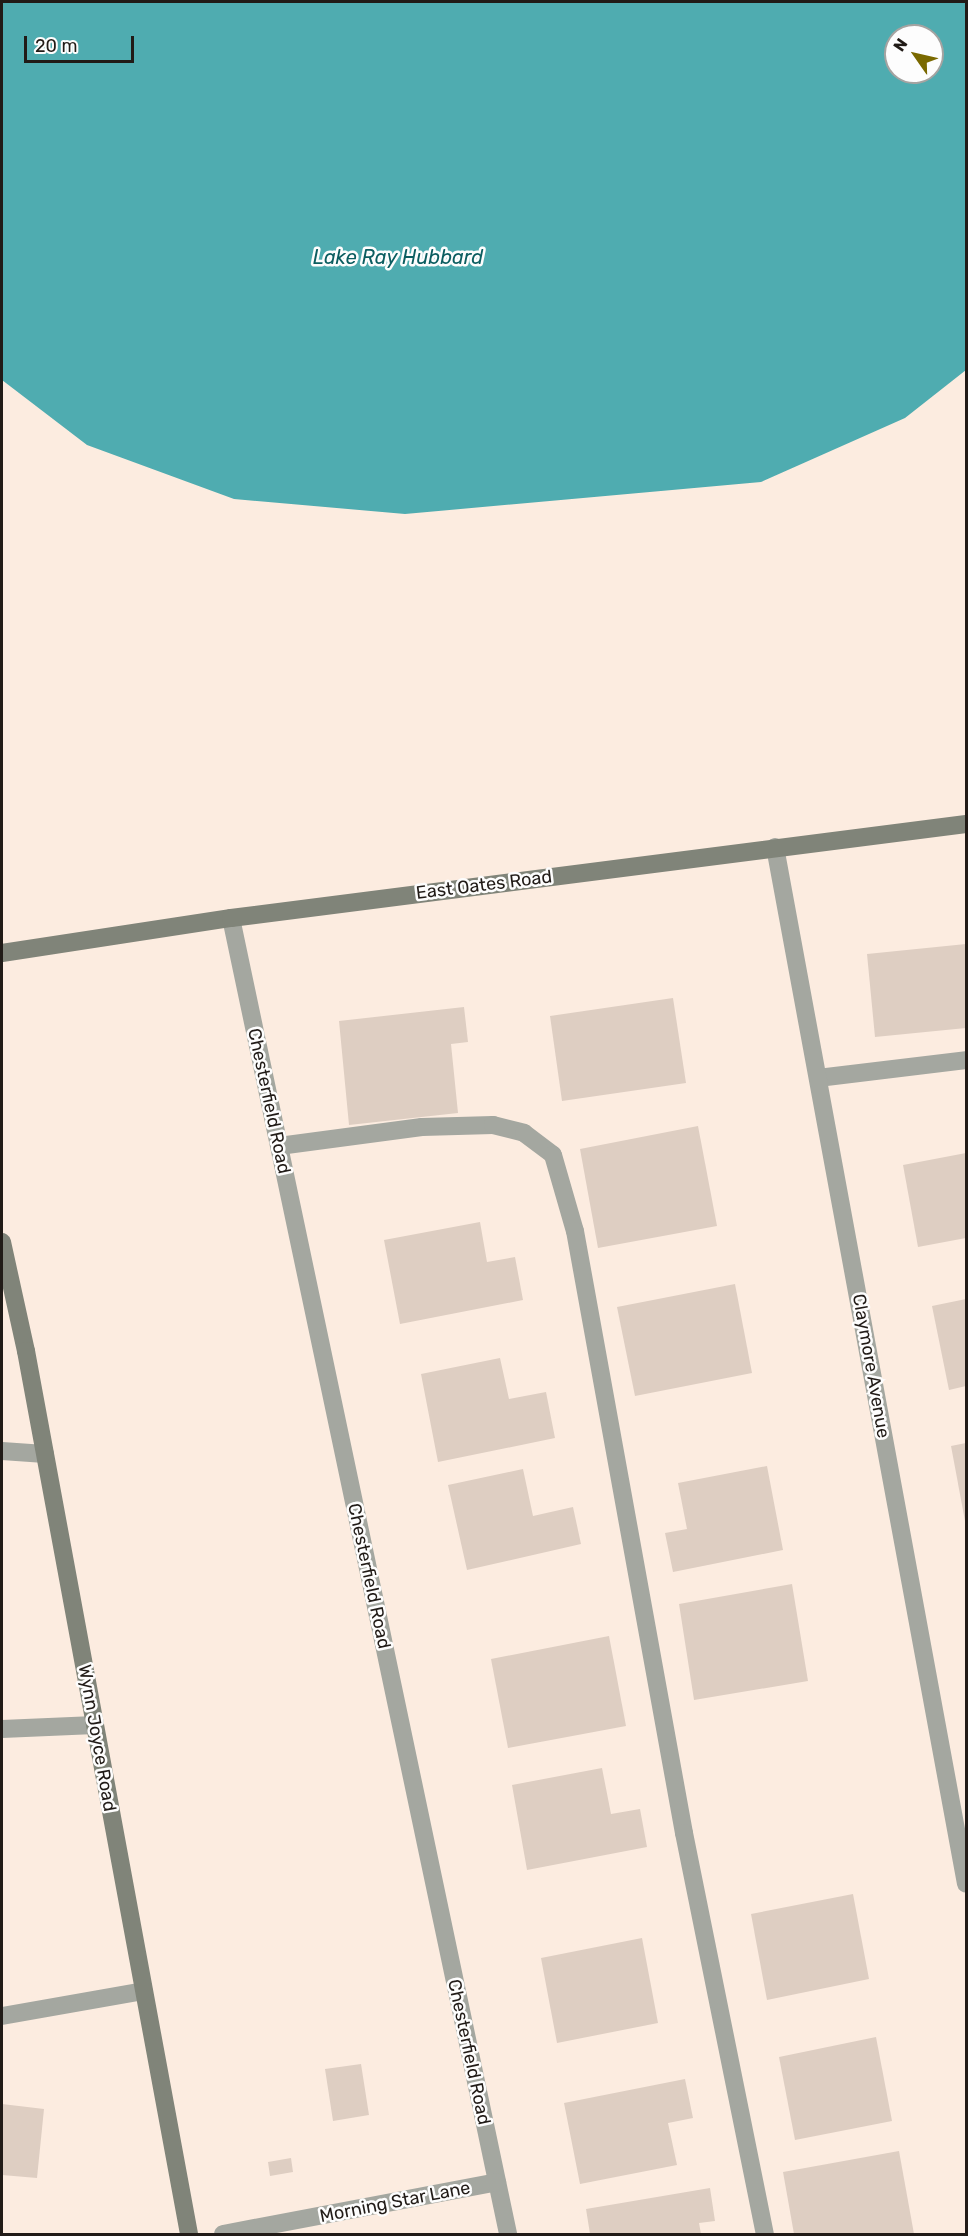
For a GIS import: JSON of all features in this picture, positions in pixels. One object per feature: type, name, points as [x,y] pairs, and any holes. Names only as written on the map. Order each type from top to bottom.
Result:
[{"type":"street","name":"East Oates Road","points":[[2,952],[231,918],[966,824]]},
{"type":"street","name":"Claymore Avenue","points":[[775,847],[966,1884]]},
{"type":"street","name":"Chesterfield Road","points":[[231,918],[508,2235]]},
{"type":"street","points":[[818,1078],[966,1060]]},
{"type":"street","points":[[279,1146],[422,1127],[493,1125],[524,1133],[553,1155],[575,1231],[684,1833],[765,2235]]},
{"type":"street","name":"Wynn Joyce Road","points":[[2,1242],[45,1454],[189,2235]]},
{"type":"street","points":[[2,1451],[45,1454]]},
{"type":"street","points":[[2,1729],[94,1725]]},
{"type":"street","points":[[2,2016],[144,1991]]},
{"type":"street","name":"Morning Star Lane","points":[[223,2235],[497,2182]]},
{"type":"water","name":"Lake Ray Hubbard","points":[[2,2],[966,2],[966,370],[905,418],[761,482],[405,514],[234,499],[87,445],[2,380]]},
{"type":"building","points":[[966,944],[966,1028],[875,1037],[867,954]]},
{"type":"building","points":[[673,998],[686,1083],[562,1101],[550,1016]]},
{"type":"building","points":[[464,1007],[468,1042],[451,1044],[458,1113],[349,1125],[339,1021]]},
{"type":"building","points":[[698,1126],[717,1226],[598,1248],[580,1149]]},
{"type":"building","points":[[966,1153],[966,1238],[918,1247],[903,1165]]},
{"type":"building","points":[[480,1222],[487,1262],[515,1257],[523,1300],[400,1324],[384,1240]]},
{"type":"building","points":[[735,1284],[752,1373],[635,1396],[617,1307]]},
{"type":"building","points":[[966,1299],[966,1386],[949,1390],[932,1306]]},
{"type":"building","points":[[500,1358],[509,1399],[546,1392],[555,1438],[438,1462],[421,1374]]},
{"type":"building","points":[[966,1443],[966,1521],[965,1521],[951,1446]]},
{"type":"building","points":[[767,1466],[783,1550],[673,1572],[665,1533],[687,1529],[678,1483]]},
{"type":"building","points":[[523,1469],[533,1516],[573,1507],[581,1544],[467,1570],[448,1485]]},
{"type":"building","points":[[792,1584],[808,1681],[694,1700],[679,1604]]},
{"type":"building","points":[[609,1636],[626,1726],[508,1748],[491,1659]]},
{"type":"building","points":[[602,1768],[611,1814],[640,1809],[647,1847],[527,1870],[512,1785]]},
{"type":"building","points":[[853,1894],[869,1979],[767,2000],[751,1914]]},
{"type":"building","points":[[642,1938],[658,2023],[557,2043],[541,1958]]},
{"type":"building","points":[[876,2037],[892,2121],[795,2140],[779,2057]]},
{"type":"building","points":[[361,2064],[369,2115],[333,2121],[325,2069]]},
{"type":"building","points":[[685,2079],[693,2118],[668,2123],[677,2165],[580,2184],[564,2103]]},
{"type":"building","points":[[2,2104],[44,2109],[37,2178],[2,2175]]},
{"type":"building","points":[[899,2151],[914,2234],[794,2234],[783,2172]]},
{"type":"building","points":[[291,2158],[293,2172],[270,2176],[268,2162]]},
{"type":"building","points":[[710,2188],[715,2221],[699,2223],[701,2234],[590,2234],[586,2209]]}]
